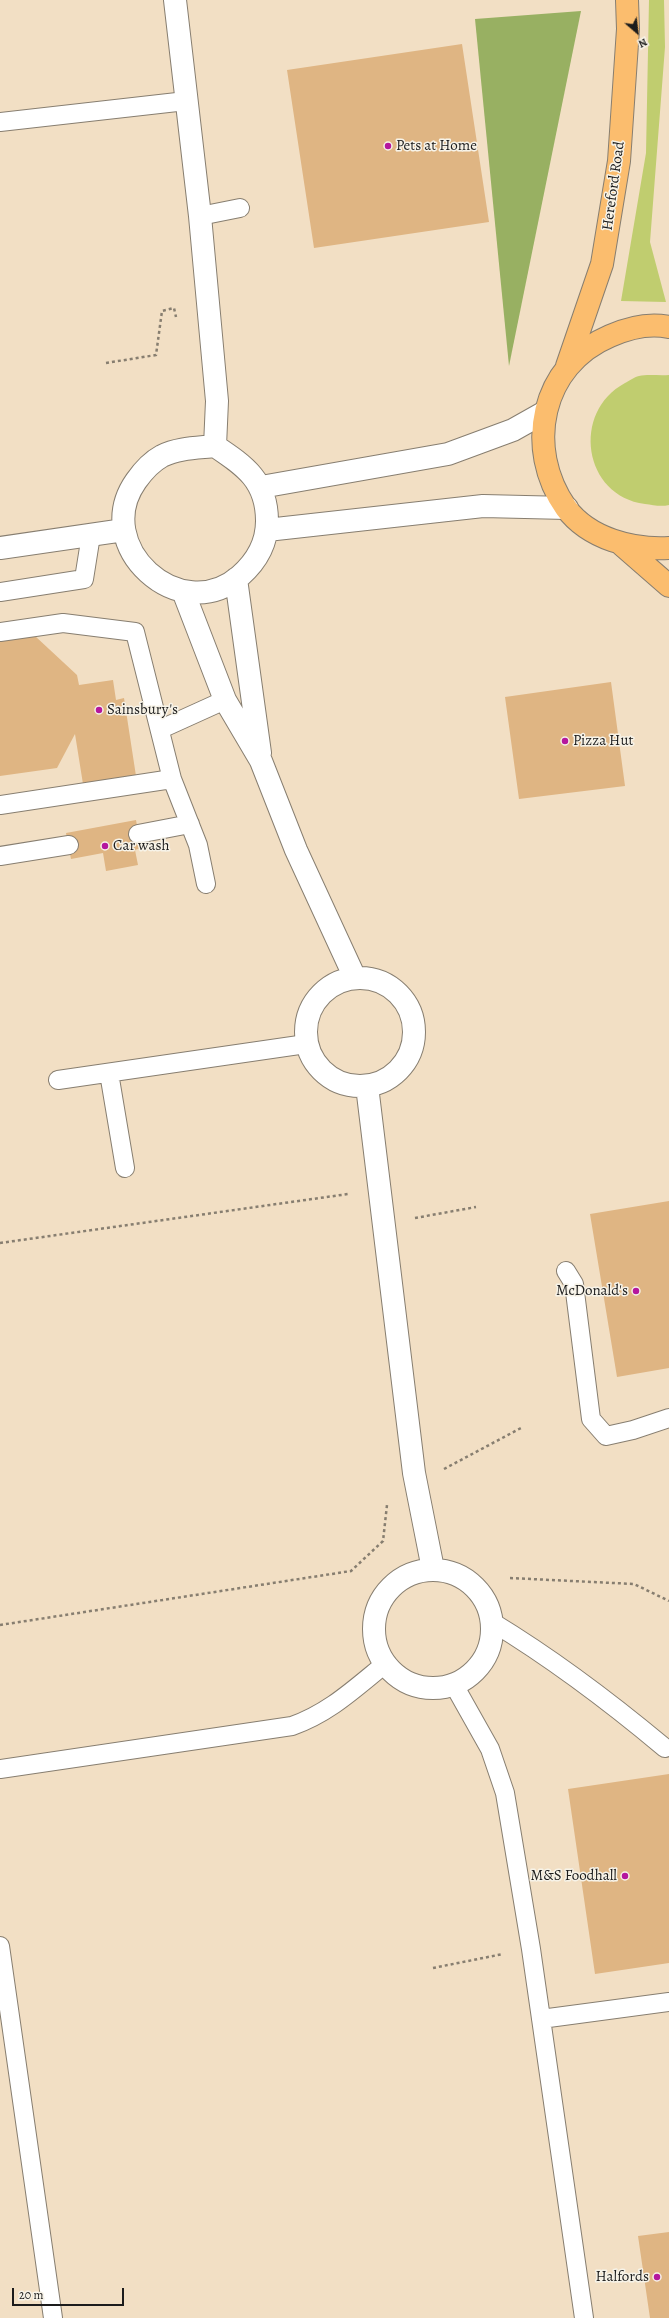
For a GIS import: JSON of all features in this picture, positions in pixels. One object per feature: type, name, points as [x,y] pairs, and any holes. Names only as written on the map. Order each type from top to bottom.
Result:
[{"type":"main road","name":"Hereford Road","points":[[566,367],[602,264],[619,161],[628,29],[627,0]]},
{"type":"main road","points":[[669,326],[661,325],[626,329],[593,343],[566,367],[557,382],[545,412],[542,439],[548,473],[567,508],[589,528],[622,545],[669,586]]},
{"type":"main road","points":[[622,545],[649,549],[669,548]]},
{"type":"street","points":[[175,0],[200,216],[217,401],[215,446]]},
{"type":"street","points":[[260,487],[448,454],[513,430],[545,412]]},
{"type":"street","points":[[215,446],[246,468],[260,487],[267,508],[267,530],[258,555],[251,566],[236,579],[219,588],[201,592],[183,591],[162,584],[144,570],[131,552],[124,530],[124,508],[131,488],[144,470],[161,456],[182,449],[215,446]]},
{"type":"street","points":[[267,530],[483,506],[567,508]]},
{"type":"street","points":[[0,548],[124,530]]},
{"type":"street","points":[[236,579],[261,761]]},
{"type":"street","points":[[183,591],[225,700],[261,761],[296,850],[355,978]]},
{"type":"street","points":[[355,978],[372,979],[389,986],[402,998],[411,1013],[414,1030],[412,1048],[403,1066],[387,1079],[367,1086],[347,1086],[328,1077],[315,1063],[306,1044],[306,1026],[311,1008],[318,998],[337,983],[355,978]]},
{"type":"street","points":[[367,1086],[378,1189],[414,1474],[433,1569]]},
{"type":"street","points":[[433,1569],[450,1572],[466,1579],[479,1590],[488,1605],[492,1622],[491,1641],[484,1660],[471,1674],[454,1684],[435,1688],[416,1686],[398,1677],[385,1664],[376,1647],[373,1628],[376,1610],[384,1593],[398,1580],[415,1572],[433,1569]]},
{"type":"lane","points":[[0,122],[186,101]]},
{"type":"lane","points":[[200,216],[240,208]]},
{"type":"lane","points":[[0,592],[84,579],[91,535]]},
{"type":"lane","points":[[0,632],[63,623],[135,632],[161,729],[172,779],[198,845],[206,884]]},
{"type":"lane","points":[[161,729],[225,700]]},
{"type":"lane","points":[[0,804],[172,779]]},
{"type":"lane","points":[[138,834],[190,824]]},
{"type":"lane","points":[[0,856],[69,845]]},
{"type":"lane","points":[[58,1080],[306,1044]]},
{"type":"lane","points":[[109,1072],[125,1168]]},
{"type":"lane","points":[[566,1271],[574,1284],[590,1419],[606,1436],[634,1430],[669,1418]]},
{"type":"lane","points":[[492,1622],[534,1647],[617,1708],[665,1748]]},
{"type":"lane","points":[[0,1769],[292,1726],[314,1719],[385,1664]]},
{"type":"lane","points":[[454,1684],[490,1749],[505,1793],[531,1949],[584,2318]]},
{"type":"lane","points":[[0,1946],[53,2318]]},
{"type":"lane","points":[[541,2018],[669,2002]]},
{"type":"path","points":[[106,363],[156,355],[162,311],[174,308],[177,322]]},
{"type":"path","points":[[0,1243],[378,1189]]},
{"type":"path","points":[[412,1219],[476,1207]]},
{"type":"path","points":[[0,1626],[350,1571],[383,1541],[390,1476],[444,1469],[521,1428]]},
{"type":"path","points":[[510,1578],[634,1584],[669,1601]]},
{"type":"path","points":[[433,1968],[531,1949]]},
{"type":"green space","points":[[649,0],[664,0],[665,47],[650,242],[666,302],[621,301],[646,153]]},
{"type":"green space","points":[[581,11],[509,366],[475,19]]},
{"type":"green space","points":[[669,375],[669,505],[660,506],[645,504],[624,498],[608,486],[597,470],[592,451],[591,432],[597,413],[608,396],[625,383],[639,376]]},
{"type":"building","name":"Pets at Home","points":[[462,44],[489,222],[314,248],[287,70]]},
{"type":"building","points":[[35,636],[77,675],[79,685],[113,680],[116,700],[124,698],[136,776],[83,784],[75,734],[57,768],[0,776],[0,641]]},
{"type":"building","name":"Pizza Hut","points":[[611,682],[625,786],[519,799],[505,697]]},
{"type":"building","name":"Car wash","points":[[136,820],[141,848],[135,850],[138,865],[106,871],[103,853],[71,859],[66,833]]},
{"type":"building","name":"McDonald's","points":[[669,1201],[669,1368],[617,1377],[590,1214]]},
{"type":"building","name":"M&S Foodhall","points":[[669,1774],[669,1963],[595,1974],[568,1789]]},
{"type":"building","name":"Halfords","points":[[669,2232],[669,2318],[650,2318],[638,2236]]},
{"type":"place","name":"Pets at Home","points":[[388,146]]},
{"type":"place","name":"Sainsbury's","points":[[99,710]]},
{"type":"place","name":"Pizza Hut","points":[[565,741]]},
{"type":"place","name":"Car wash","points":[[105,846]]},
{"type":"place","name":"McDonald's","points":[[636,1291]]},
{"type":"place","name":"M&S Foodhall","points":[[625,1876]]},
{"type":"place","name":"Halfords","points":[[657,2277]]}]
